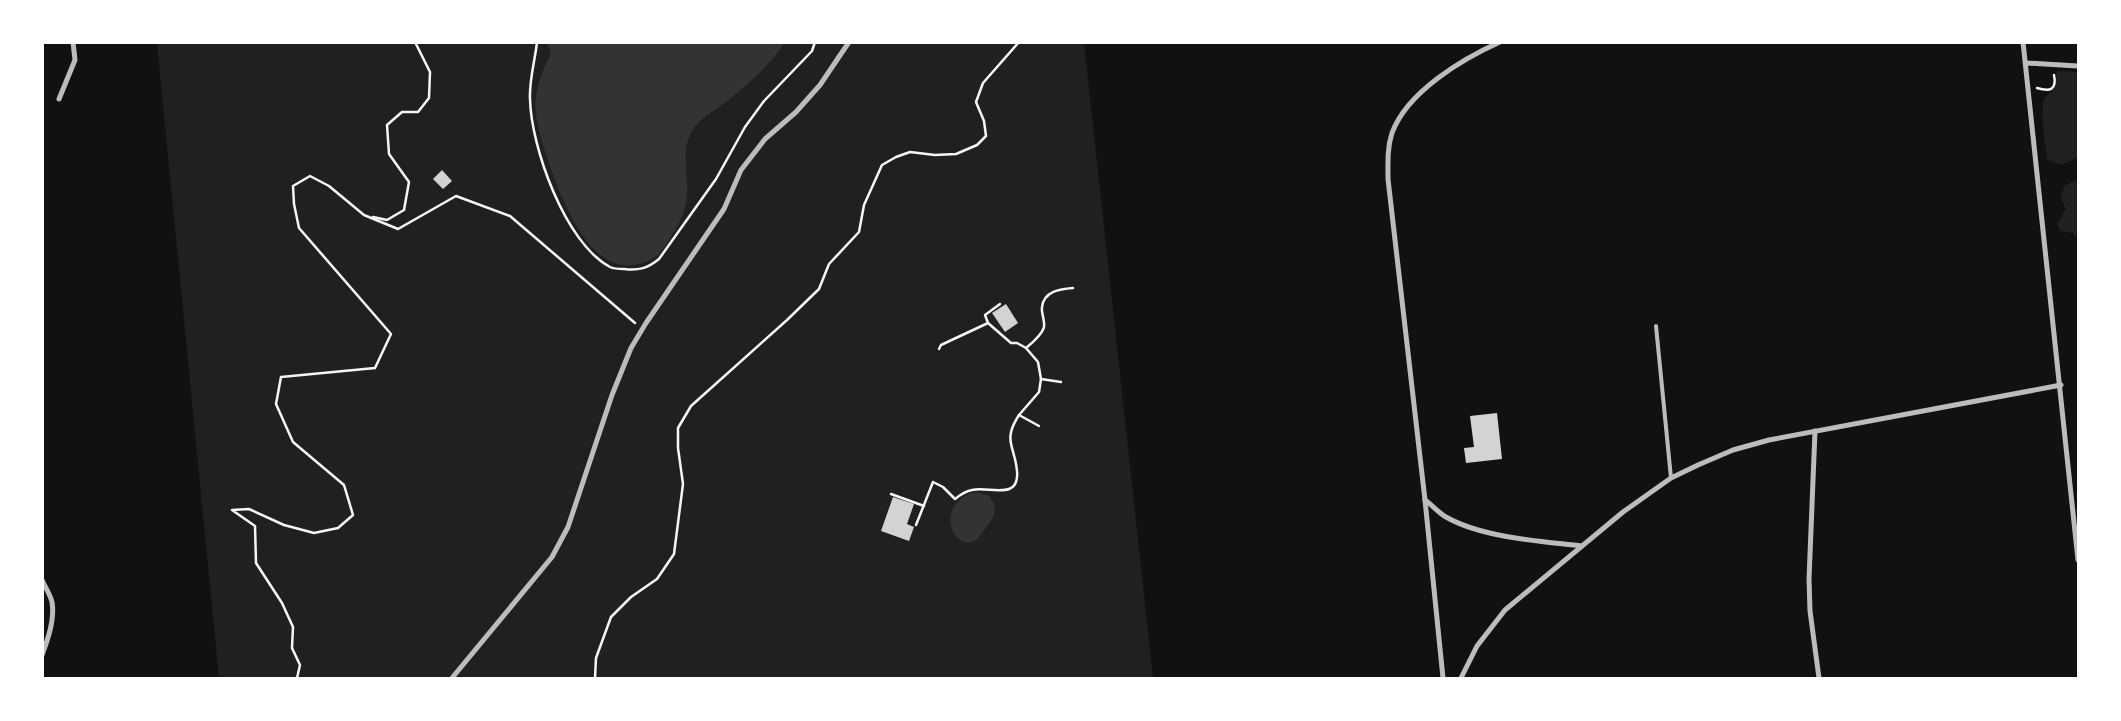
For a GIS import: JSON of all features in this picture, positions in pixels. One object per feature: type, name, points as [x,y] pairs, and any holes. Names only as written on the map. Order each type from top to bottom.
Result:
[{"type":"street","points":[[59,99],[75,60],[73,42]]},
{"type":"street","points":[[452,678],[552,557],[568,527],[612,395],[631,348],[724,210],[741,170],[766,139],[796,112],[820,85],[849,42]]},
{"type":"street","points":[[1443,678],[1425,500],[1388,180],[1388,152],[1392,133],[1401,116],[1413,101],[1462,62],[1500,42]]},
{"type":"street","points":[[2023,42],[2076,518],[2078,560]]},
{"type":"street","points":[[2026,63],[2078,66]]},
{"type":"street","points":[[1461,678],[1477,646],[1505,610],[1623,512],[1671,478],[1733,450],[1770,440],[2060,385]]},
{"type":"street","points":[[1815,431],[1809,579],[1810,611],[1819,678]]},
{"type":"street","points":[[1425,500],[1446,517],[1475,528],[1506,536],[1582,546]]},
{"type":"street","points":[[42,580],[52,601],[52,616],[49,638],[42,655]]},
{"type":"lane","points":[[1656,326],[1671,478]]},
{"type":"path","points":[[364,215],[387,220],[404,210],[410,182],[389,154],[387,125],[402,112],[418,112],[429,98],[430,72],[415,42]]},
{"type":"path","points":[[537,42],[530,99],[539,148],[553,190],[565,217],[580,241],[611,268],[633,270],[649,267],[659,259],[716,179],[745,127],[764,101],[812,51],[815,42]]},
{"type":"path","points":[[594,678],[596,658],[611,617],[631,596],[657,579],[674,554],[683,484],[678,448],[678,428],[691,406],[819,289],[829,264],[859,232],[864,206],[882,165],[910,152],[935,155],[956,154],[977,145],[986,136],[984,121],[976,102],[982,83],[1019,42]]},
{"type":"path","points":[[2037,88],[2049,91],[2055,86],[2052,65]]},
{"type":"path","points":[[297,678],[300,665],[292,648],[293,627],[282,603],[256,564],[254,526],[232,510],[249,509],[284,525],[314,533],[338,528],[353,515],[344,485],[293,442],[276,404],[281,376],[351,372],[375,368],[391,334],[299,228],[294,204],[293,186],[310,176],[328,186],[364,215],[398,229],[456,196],[510,216],[642,329]]},
{"type":"path","points":[[1026,348],[1042,332],[1044,326],[1042,307],[1045,298],[1053,291],[1073,288]]},
{"type":"path","points":[[916,525],[933,482],[943,487],[954,499],[972,490],[1001,491],[1010,489],[1015,483],[1017,475],[1012,452],[1011,431],[1019,415],[1039,392],[1041,378],[1038,362],[1026,348],[1017,343],[1011,343],[988,323],[985,315],[1000,304]]},
{"type":"path","points":[[939,349],[941,345],[988,323]]},
{"type":"path","points":[[1041,378],[1061,382]]},
{"type":"path","points":[[1019,415],[1040,426]]},
{"type":"path","points":[[891,494],[924,506]]},
{"type":"shaded area","points":[[157,43],[1084,43],[1153,678],[219,678]]},
{"type":"shaded area","points":[[547,43],[784,43],[772,60],[756,76],[731,98],[703,118],[694,128],[687,146],[687,194],[685,208],[675,231],[663,250],[655,257],[635,265],[617,264],[601,255],[587,242],[575,224],[557,186],[538,128],[535,106],[537,90],[551,53]]},
{"type":"shaded area","points":[[2058,71],[2078,72],[2078,158],[2060,164],[2047,159],[2042,115],[2043,103],[2047,95],[2054,90],[2056,73]]},
{"type":"shaded area","points":[[2078,179],[2078,240],[2073,233],[2060,231],[2057,224],[2066,209],[2061,199],[2064,186]]},
{"type":"shaded area","points":[[976,492],[989,496],[995,508],[992,519],[978,539],[969,543],[961,541],[955,535],[951,526],[951,516],[954,506],[962,498]]},
{"type":"building","points":[[442,170],[452,181],[443,189],[433,179]]},
{"type":"building","points":[[1006,304],[1018,323],[1005,332],[992,313]]},
{"type":"building","points":[[1497,413],[1502,459],[1466,463],[1464,448],[1474,447],[1470,416]]},
{"type":"building","points":[[893,497],[914,504],[907,524],[914,527],[909,541],[881,531]]}]
